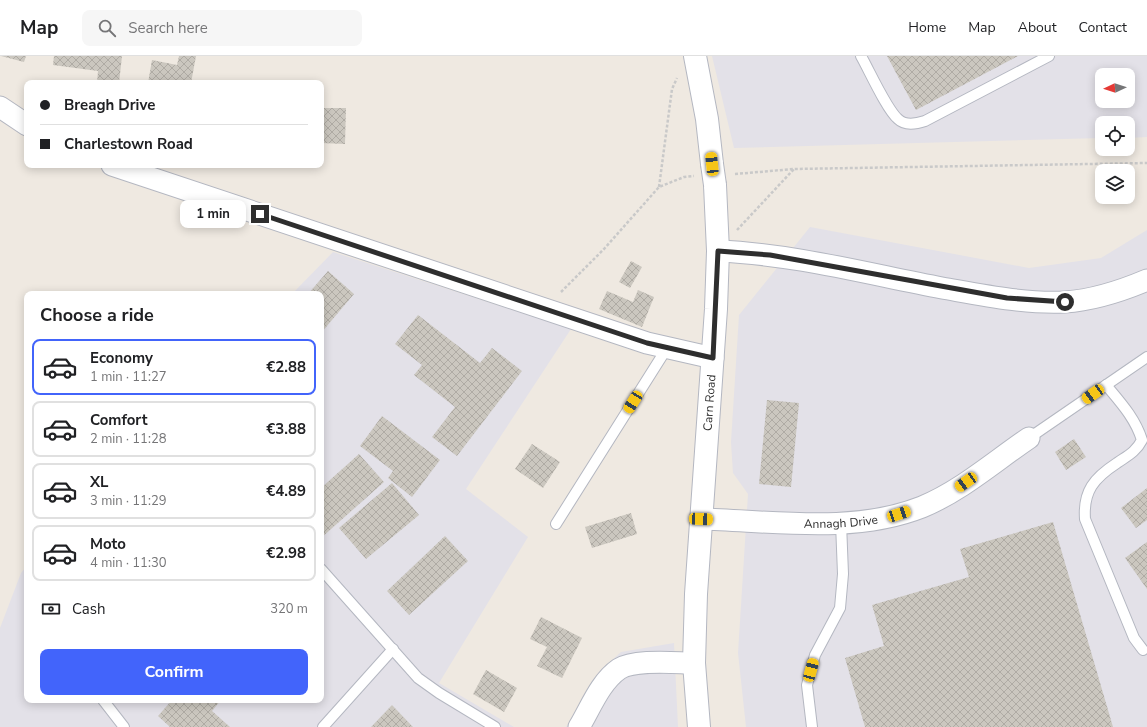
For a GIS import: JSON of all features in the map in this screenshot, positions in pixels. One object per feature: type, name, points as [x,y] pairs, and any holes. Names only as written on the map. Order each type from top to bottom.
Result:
[{"type":"main road","name":"Carn Road","points":[[695,56],[707,119],[714,175],[718,251],[713,358],[696,594],[694,663],[699,727]]},
{"type":"street","points":[[0,107],[24,123]]},
{"type":"street","points":[[121,168],[667,348],[713,358]]},
{"type":"street","points":[[718,251],[770,255],[962,292],[1035,301],[1065,302],[1092,298],[1122,291],[1147,280]]},
{"type":"street","name":"Annagh Drive","points":[[701,519],[841,523],[888,517],[922,507],[953,490],[1029,438]]},
{"type":"street","points":[[579,727],[602,687],[619,669],[636,664],[694,663]]},
{"type":"lane","points":[[861,56],[891,111],[898,120],[916,124],[925,121],[1049,56]]},
{"type":"lane","points":[[556,524],[667,348]]},
{"type":"lane","points":[[1029,438],[1147,356]]},
{"type":"lane","points":[[1106,385],[1129,412],[1144,441],[1137,449],[1098,478],[1085,499],[1085,519],[1088,532],[1120,600],[1134,638],[1143,650]]},
{"type":"lane","points":[[812,727],[807,684],[815,655],[840,608],[843,574],[841,523]]},
{"type":"lane","points":[[324,572],[418,678],[439,693],[495,727]]},
{"type":"lane","points":[[323,727],[393,649]]},
{"type":"lane","points":[[105,703],[124,727]]},
{"type":"path","points":[[659,187],[672,89],[678,76]]},
{"type":"path","points":[[545,308],[604,249],[659,187],[684,177],[794,169],[1147,163]]},
{"type":"path","points":[[718,251],[794,169]]},
{"type":"shaded area","points":[[712,56],[1147,56],[1147,137],[1135,138],[1135,116],[1095,116],[1095,138],[734,148]]},
{"type":"shaded area","points":[[810,227],[1029,268],[1101,258],[1147,230],[1147,727],[746,727],[738,653],[748,494],[733,473],[731,442],[739,315]]},
{"type":"shaded area","points":[[333,252],[571,329],[466,489],[528,537],[439,683],[514,727],[0,727],[0,628],[21,573],[24,570],[24,703],[324,703],[324,291],[295,291]]},
{"type":"shaded area","points":[[674,643],[678,727],[566,727],[608,664],[621,652]]},
{"type":"building","points":[[1,56],[26,56],[24,62]]},
{"type":"building","points":[[54,56],[122,56],[119,80],[97,80],[98,71],[53,65]]},
{"type":"building","points":[[179,56],[196,56],[192,80],[149,80],[152,60],[177,65]]},
{"type":"building","points":[[887,56],[1018,56],[916,110]]},
{"type":"building","points":[[324,108],[346,108],[345,144],[324,143]]},
{"type":"building","points":[[631,261],[642,267],[630,288],[619,282]]},
{"type":"building","points":[[328,271],[354,294],[324,329],[324,291],[311,291]]},
{"type":"building","points":[[638,290],[654,297],[642,327],[599,309],[607,291],[633,302]]},
{"type":"building","points":[[418,315],[480,363],[492,348],[522,371],[457,456],[432,437],[455,407],[414,375],[422,365],[395,344]]},
{"type":"building","points":[[767,400],[799,403],[791,487],[759,484]]},
{"type":"building","points":[[382,416],[440,460],[412,497],[388,478],[393,471],[360,446]]},
{"type":"building","points":[[1074,439],[1086,457],[1066,470],[1055,452]]},
{"type":"building","points":[[532,444],[560,462],[543,488],[515,469]]},
{"type":"building","points":[[359,454],[384,482],[324,535],[324,485]]},
{"type":"building","points":[[392,483],[419,515],[366,559],[339,528]]},
{"type":"building","points":[[1147,488],[1147,520],[1136,528],[1121,508]]},
{"type":"building","points":[[631,513],[637,534],[592,548],[585,527]]},
{"type":"building","points":[[1053,522],[1113,727],[865,727],[845,658],[884,646],[872,605],[969,577],[960,549]]},
{"type":"building","points":[[445,536],[468,561],[409,615],[387,591]]},
{"type":"building","points":[[1147,542],[1147,589],[1125,558]]},
{"type":"building","points":[[541,617],[582,638],[562,678],[537,666],[547,647],[530,639]]},
{"type":"building","points":[[486,670],[517,688],[504,712],[473,694]]},
{"type":"building","points":[[169,703],[219,703],[212,711],[230,727],[170,727],[158,716]]},
{"type":"building","points":[[392,705],[413,727],[371,727]]},
{"type":"route","points":[[260,214],[366,248],[647,343],[713,358],[718,251],[770,255],[962,292],[1035,301],[1065,302]]}]
